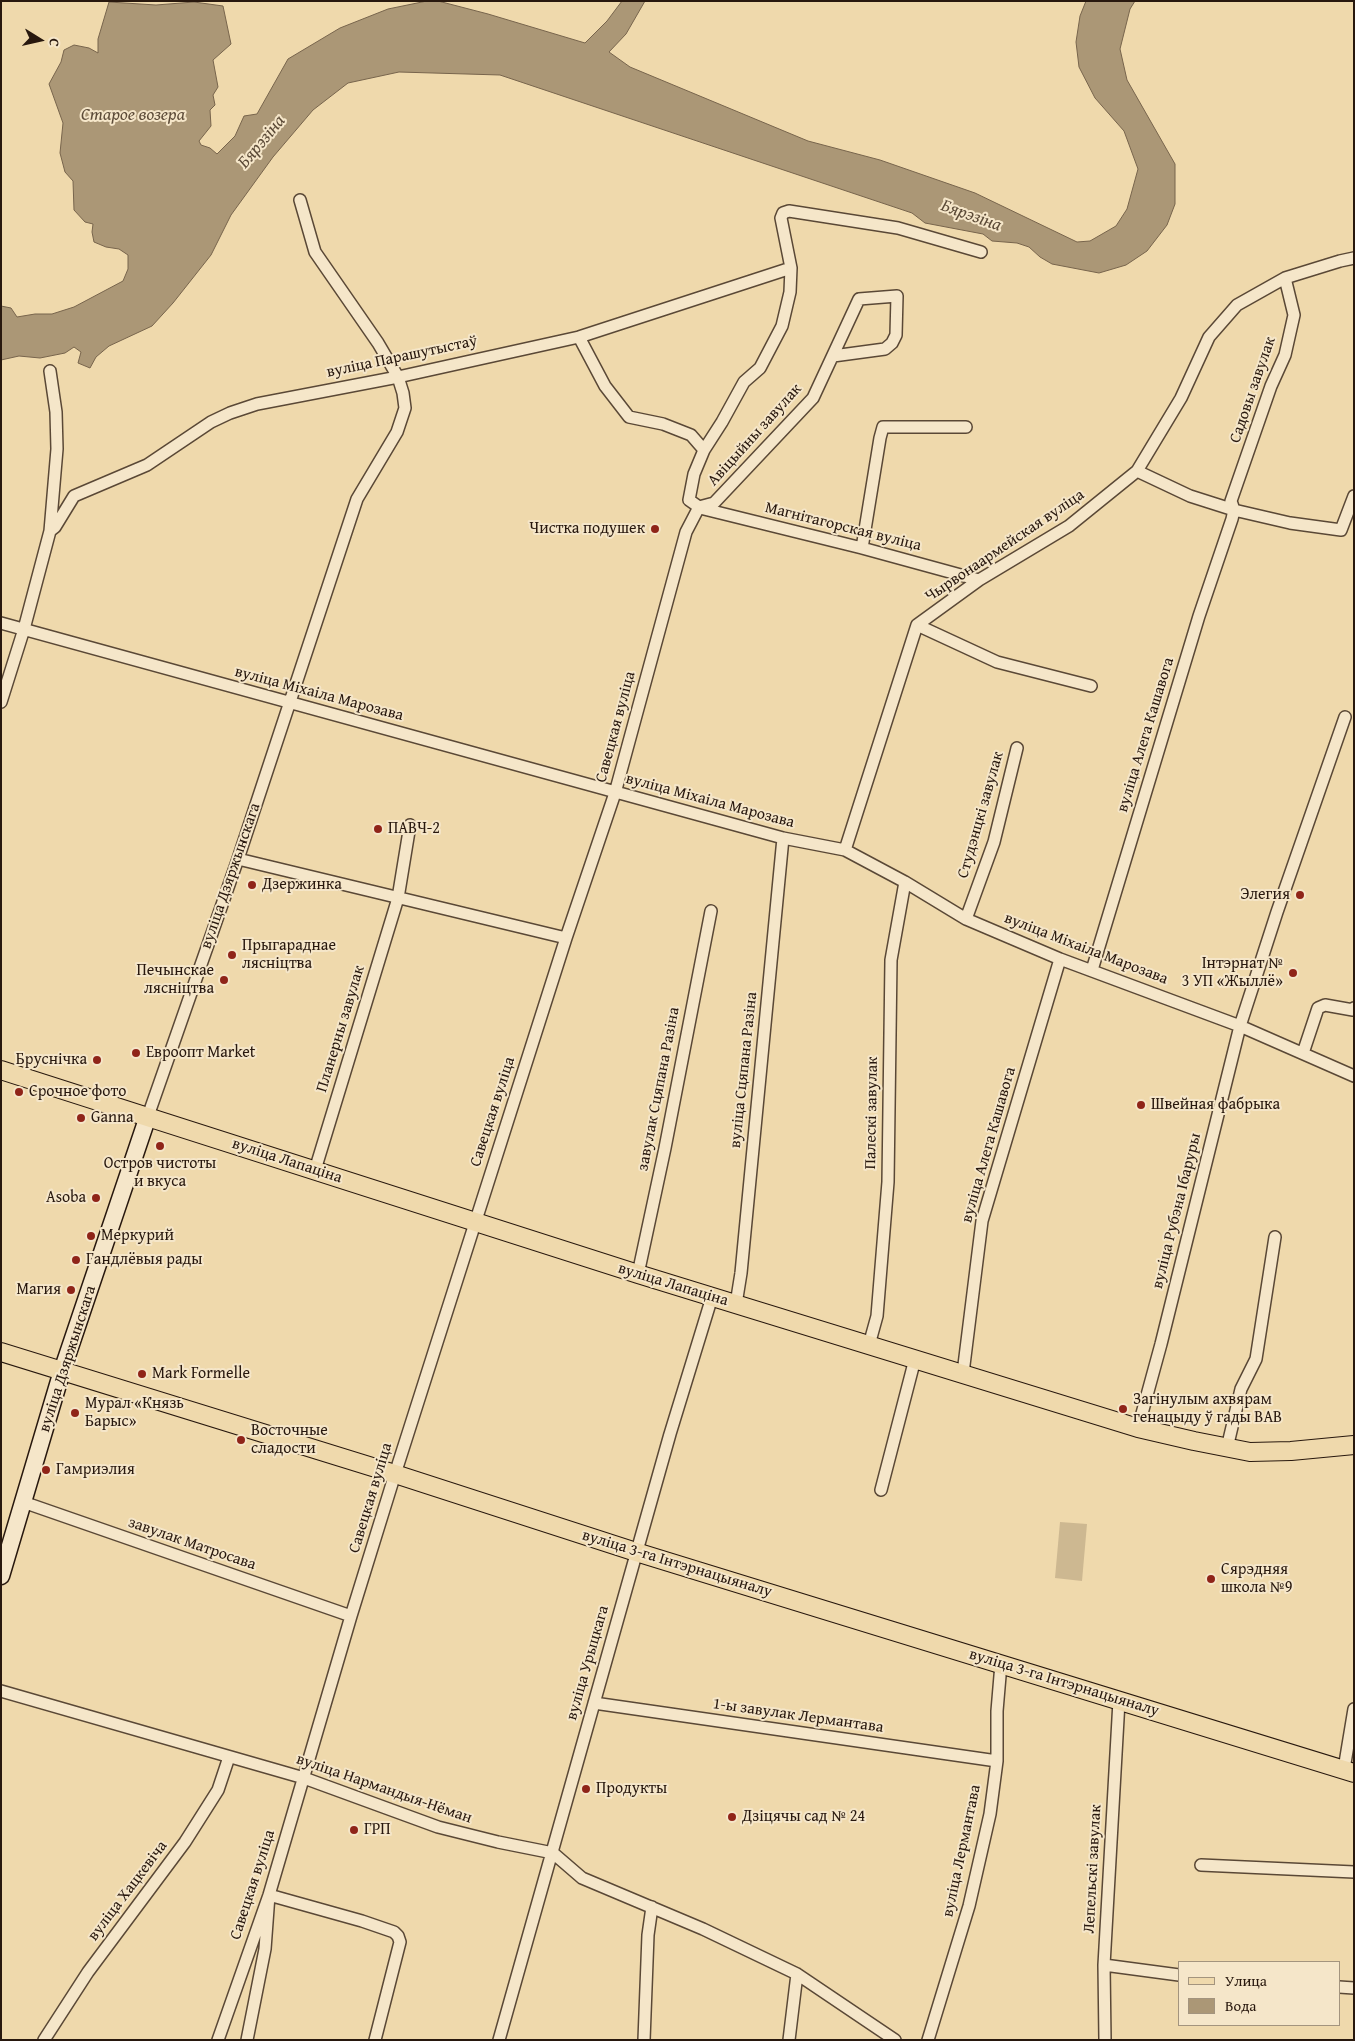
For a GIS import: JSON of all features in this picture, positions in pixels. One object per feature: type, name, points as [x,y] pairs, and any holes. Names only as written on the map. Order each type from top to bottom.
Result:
[{"type":"main road","name":"вуліца Лапаціна","points":[[1,1070],[638,1274],[1138,1428],[1227,1448],[1269,1452],[1354,1446]]},
{"type":"main road","name":"вуліца 3-га Інтэрнацыяналу","points":[[1,1352],[395,1474],[636,1552],[1349,1771]]},
{"type":"street","name":"вуліца Дзяржынскага","points":[[1,1576],[62,1372],[148,1116],[238,859],[358,500],[397,432],[405,408],[398,377],[378,343],[315,252],[300,200]]},
{"type":"street","points":[[699,507],[689,500],[694,474],[704,450],[744,382],[760,368],[782,326],[790,292],[791,268],[781,218],[783,213],[789,211],[898,228],[981,252]]},
{"type":"street","name":"Чырвонаармейская вуліца","points":[[845,850],[917,625],[979,580],[1069,526],[1137,471],[1181,398],[1209,337],[1237,305],[1285,278],[1354,258]]},
{"type":"street","name":"вуліца Парашутыстаў","points":[[50,531],[56,527],[74,496],[147,465],[211,422],[230,413],[257,404],[398,377],[579,337],[791,268]]},
{"type":"street","name":"Садовы завулак","points":[[1234,510],[1231,501],[1271,386],[1285,355],[1294,315],[1285,278]]},
{"type":"street","name":"Авіцыйны завулак","points":[[699,507],[714,504],[813,398],[859,299],[897,296],[896,334],[892,343],[885,349],[833,356]]},
{"type":"street","points":[[579,337],[604,386],[630,417],[663,424],[691,435],[704,450]]},
{"type":"street","points":[[1,702],[24,629],[50,531],[58,449],[56,412],[50,371]]},
{"type":"street","points":[[862,548],[883,427],[966,428]]},
{"type":"street","points":[[1137,471],[1190,496],[1234,510],[1290,523],[1341,530],[1354,496]]},
{"type":"street","name":"Магнітагорская вуліца","points":[[699,507],[979,580]]},
{"type":"street","name":"Савецкая вуліца","points":[[218,2040],[269,1895],[395,1474],[566,938],[615,793],[686,532],[699,507]]},
{"type":"street","name":"вуліца Алега Кашавога","points":[[1092,970],[1199,616],[1234,510]]},
{"type":"street","name":"вуліца Міхаіла Марозава","points":[[1,623],[615,793],[783,838],[845,850],[905,882],[966,919],[1060,960],[1092,970],[1240,1026],[1354,1076]]},
{"type":"street","points":[[917,625],[997,662],[1090,686]]},
{"type":"street","name":"вуліца Рубэна Ібаруры","points":[[1138,1428],[1161,1344],[1240,1026],[1345,717]]},
{"type":"street","name":"Студэнцкі завулак","points":[[966,919],[994,842],[1017,748]]},
{"type":"street","name":"Планерны завулак","points":[[315,1170],[398,898],[410,825]]},
{"type":"street","name":"вуліца Сцяпана Разіна","points":[[736,1304],[741,1273],[783,838]]},
{"type":"street","points":[[238,859],[566,938]]},
{"type":"street","name":"Палескі завулак","points":[[869,1345],[878,1316],[888,1182],[891,960],[905,882]]},
{"type":"street","name":"завулак Сцяпана Разіна","points":[[638,1274],[665,1148],[711,910]]},
{"type":"street","name":"вуліца Алега Кашавога","points":[[962,1373],[982,1221],[1060,960]]},
{"type":"street","points":[[1303,1053],[1318,1008],[1325,1005],[1352,1010],[1354,1008]]},
{"type":"street","points":[[1227,1448],[1240,1390],[1256,1359],[1275,1236]]},
{"type":"street","name":"вуліца Урыцкага","points":[[500,2040],[636,1552],[712,1297]]},
{"type":"street","points":[[881,1490],[915,1359]]},
{"type":"street","name":"завулак Матросава","points":[[23,1502],[351,1616]]},
{"type":"street","name":"вуліца Лермантава","points":[[928,2040],[969,1906],[990,1814],[997,1761],[997,1711],[1001,1664]]},
{"type":"street","name":"вуліца Нармандыя-Нёман","points":[[1,1691],[304,1778],[438,1827],[553,1853],[582,1878],[753,1952],[797,1974],[895,2040]]},
{"type":"street","name":"Лепельскі завулак","points":[[1106,2040],[1104,1965],[1119,1701]]},
{"type":"street","name":"1-ы завулак Лермантава","points":[[594,1703],[997,1761]]},
{"type":"street","points":[[1349,1771],[1354,1709]]},
{"type":"street","name":"вуліца Хацкевіча","points":[[44,2040],[88,1972],[185,1842],[218,1790],[229,1757]]},
{"type":"street","points":[[1201,1865],[1354,1872]]},
{"type":"street","points":[[247,2040],[265,1949],[269,1895],[362,1921],[394,1932],[398,1936],[400,1942],[375,2040]]},
{"type":"street","points":[[644,2040],[648,1935],[652,1908]]},
{"type":"street","points":[[1104,1965],[1178,1975]]},
{"type":"street","points":[[789,2040],[797,1974]]},
{"type":"street","points":[[1340,1987],[1354,1988]]},
{"type":"shaded area","points":[[1060,1522],[1087,1524],[1082,1581],[1055,1578]]},
{"type":"water","points":[[427,1],[438,1],[488,14],[585,43],[607,21],[622,1],[645,1],[626,34],[609,52],[630,67],[808,141],[880,160],[975,193],[1077,242],[1090,241],[1116,226],[1127,209],[1138,169],[1124,131],[1095,98],[1079,67],[1076,42],[1080,16],[1086,1],[1135,1],[1130,9],[1120,49],[1127,80],[1175,164],[1175,204],[1167,225],[1147,251],[1126,265],[1099,273],[1052,264],[1040,257],[1029,247],[1017,243],[992,241],[983,234],[925,223],[912,213],[500,75],[399,72],[348,83],[313,110],[273,157],[231,215],[211,255],[152,326],[109,346],[96,357],[90,368],[78,363],[81,352],[74,347],[65,353],[40,358],[19,356],[1,360],[1,306],[11,308],[17,317],[52,314],[74,307],[123,281],[128,269],[128,255],[119,249],[106,247],[94,242],[93,224],[85,222],[74,210],[73,181],[65,172],[60,153],[63,123],[49,84],[61,62],[64,50],[74,45],[89,48],[98,53],[98,39],[109,2],[156,5],[194,2],[223,6],[231,44],[213,60],[218,87],[213,95],[215,105],[210,110],[211,126],[199,141],[201,145],[210,148],[217,154],[235,136],[244,116],[257,114],[288,59],[340,28],[388,9]]},
{"type":"place","name":"Чистка подушек","points":[[655,529]]},
{"type":"place","name":"ПАВЧ-2","points":[[378,829]]},
{"type":"place","name":"Дзержинка","points":[[252,885]]},
{"type":"place","name":"Элегия","points":[[1300,895]]},
{"type":"place","name":"Прыгараднае лясніцтва","points":[[232,955]]},
{"type":"place","name":"Інтэрнат № 3 УП «Жыллё»","points":[[1293,973]]},
{"type":"place","name":"Печынскае лясніцтва","points":[[224,980]]},
{"type":"place","name":"Евроопт Market","points":[[136,1053]]},
{"type":"place","name":"Бруснічка","points":[[97,1060]]},
{"type":"place","name":"Срочное фото","points":[[19,1092]]},
{"type":"place","name":"Швейная фабрыка","points":[[1141,1105]]},
{"type":"place","name":"Ganna","points":[[81,1118]]},
{"type":"place","name":"Остров чистоты и вкуса","points":[[160,1146]]},
{"type":"place","name":"Asoba","points":[[96,1198]]},
{"type":"place","name":"Меркурий","points":[[91,1236]]},
{"type":"place","name":"Гандлёвыя рады","points":[[76,1260]]},
{"type":"place","name":"Магия","points":[[71,1290]]},
{"type":"place","name":"Mark Formelle","points":[[142,1374]]},
{"type":"place","name":"Загінулым ахвярам генацыду ў гады ВАВ","points":[[1123,1409]]},
{"type":"place","name":"Мурал «Князь Барыс»","points":[[75,1413]]},
{"type":"place","name":"Восточные сладости","points":[[241,1440]]},
{"type":"place","name":"Гамриэлия","points":[[46,1470]]},
{"type":"place","name":"Сярэдняя школа №9","points":[[1211,1579]]},
{"type":"place","name":"Продукты","points":[[586,1789]]},
{"type":"place","name":"Дзіцячы сад № 24","points":[[732,1817]]},
{"type":"place","name":"ГРП","points":[[354,1830]]},
{"type":"water label","name":"Старое возера","points":[[133,115]]},
{"type":"water label","name":"Бярэзіна","points":[[262,142]]},
{"type":"water label","name":"Бярэзіна","points":[[971,216]]}]
